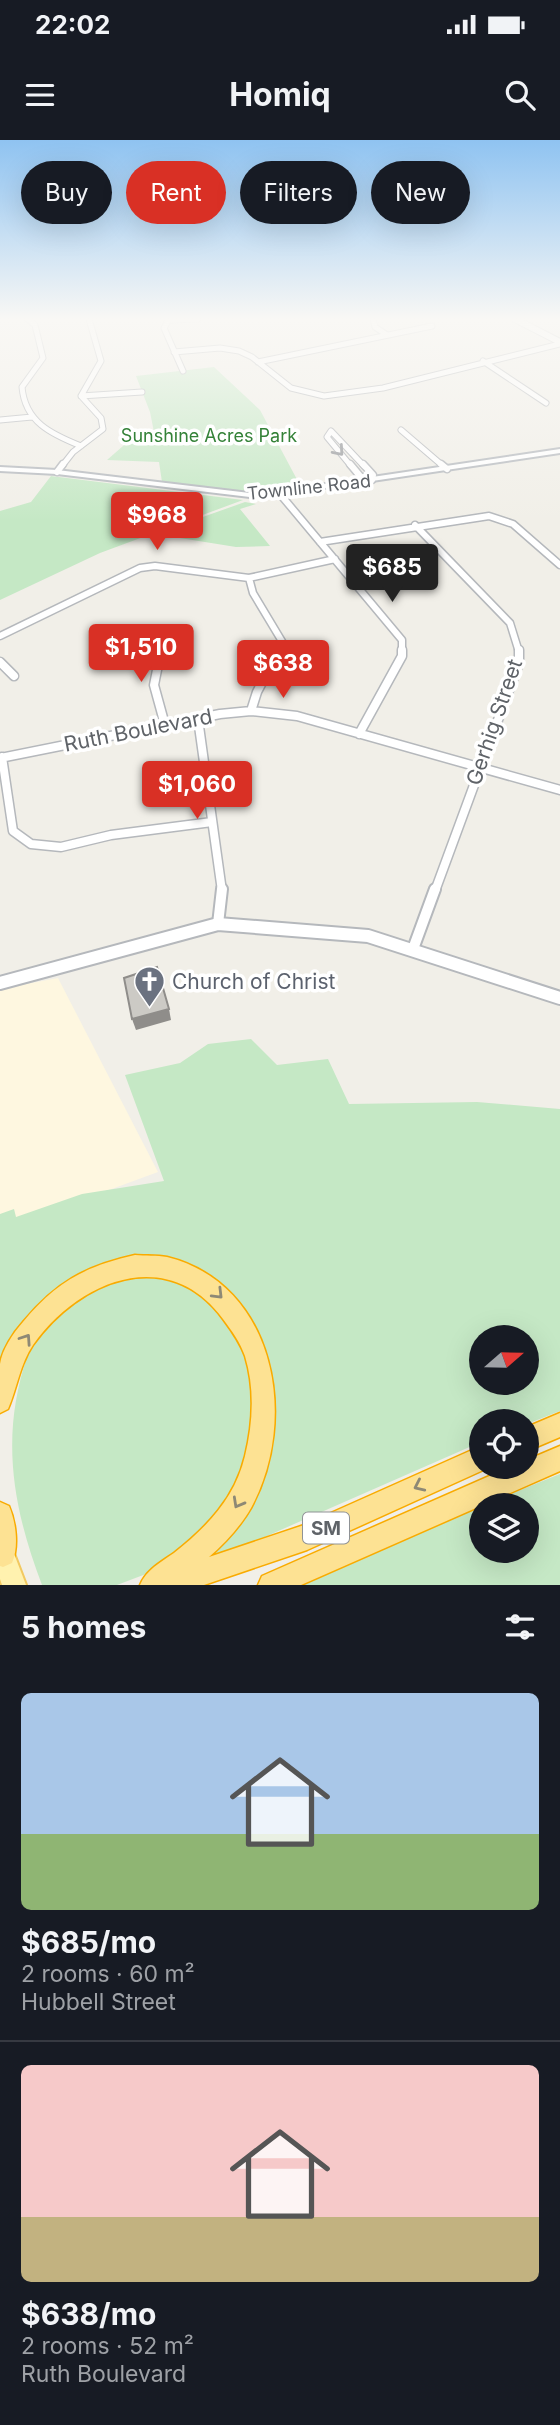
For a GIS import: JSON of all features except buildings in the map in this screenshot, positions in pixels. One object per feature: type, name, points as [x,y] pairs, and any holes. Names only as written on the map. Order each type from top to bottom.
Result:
[{"type":"highway","points":[[0,1401],[9,1367],[25,1337],[53,1306],[80,1284],[117,1267],[153,1266],[184,1271],[213,1287],[235,1311],[251,1340],[265,1396],[266,1408],[256,1465],[236,1510],[192,1556],[153,1585]]},
{"type":"highway","points":[[539,1434],[560,1426]]},
{"type":"highway","name":"SM","points":[[271,1585],[560,1458]]},
{"type":"highway","name":"SM","points":[[164,1585],[307,1537],[469,1463]]},
{"type":"highway","points":[[0,1514],[1,1550]]},
{"type":"main road","name":"Townline Road","points":[[57,472],[238,495],[280,494],[560,451]]},
{"type":"main road","points":[[0,469],[57,472]]},
{"type":"main road","points":[[1,1550],[14,1585]]},
{"type":"street","points":[[22,386],[24,400],[32,417],[46,431],[81,446]]},
{"type":"street","points":[[81,396],[86,386]]},
{"type":"street","points":[[288,386],[324,396],[389,386]]},
{"type":"street","points":[[521,386],[546,403]]},
{"type":"street","points":[[81,396],[142,392]]},
{"type":"street","points":[[57,472],[81,446],[100,433],[104,424],[81,396]]},
{"type":"street","points":[[0,421],[32,417]]},
{"type":"street","points":[[401,430],[447,469]]},
{"type":"street","points":[[331,431],[373,475],[372,480],[360,476],[327,437],[331,431]]},
{"type":"street","points":[[280,494],[397,632],[403,649],[359,734]]},
{"type":"street","points":[[320,542],[472,516],[500,518],[513,524],[559,564]]},
{"type":"street","name":"Gerhig Street","points":[[413,949],[519,663],[519,645],[510,623],[415,525]]},
{"type":"street","points":[[0,636],[140,568],[155,566],[249,578],[335,559]]},
{"type":"street","points":[[249,578],[253,593],[283,643],[257,692],[251,711]]},
{"type":"street","points":[[163,639],[162,652],[155,671],[155,692],[165,725]]},
{"type":"street","points":[[0,662],[14,676]]},
{"type":"street","name":"Ruth Boulevard","points":[[1,758],[165,725],[251,711],[298,716],[560,790]]},
{"type":"street","points":[[198,719],[223,899],[218,924]]},
{"type":"street","points":[[1,758],[13,831],[31,844],[61,847],[111,835],[212,822]]},
{"type":"street","points":[[0,983],[218,924],[369,936],[560,998]]},
{"type":"shaded area","points":[[58,978],[158,1172],[0,1230],[0,989]]},
{"type":"green space","name":"Sunshine Acres Park","points":[[140,386],[235,386],[260,410],[301,487],[248,492],[162,482],[159,462],[107,460],[131,439],[155,437],[150,412]]},
{"type":"green space","points":[[51,476],[243,500],[100,553],[0,600],[0,511],[31,502]]},
{"type":"green space","points":[[245,502],[256,504],[240,509],[270,546],[236,547],[155,534]]},
{"type":"green space","points":[[251,1039],[277,1065],[328,1059],[349,1104],[477,1102],[560,1109],[560,1411],[539,1419],[539,1409],[469,1409],[469,1447],[178,1575],[219,1544],[273,1410],[270,1369],[250,1317],[212,1277],[170,1259],[86,1275],[0,1382],[0,1214],[14,1209],[16,1217],[82,1194],[164,1181],[125,1075],[180,1063],[208,1044]]},
{"type":"green space","points":[[118,1275],[168,1275],[202,1290],[236,1323],[257,1377],[257,1433],[232,1503],[188,1547],[146,1574],[117,1585],[42,1585],[23,1527],[13,1470],[14,1413],[19,1384],[28,1354],[54,1315],[79,1293]]},
{"type":"green space","points":[[560,1474],[560,1585],[293,1585],[314,1573],[469,1511],[469,1563],[539,1563],[539,1493],[513,1493]]},
{"type":"place","name":"Church of Christ","points":[[149,1008]]}]
